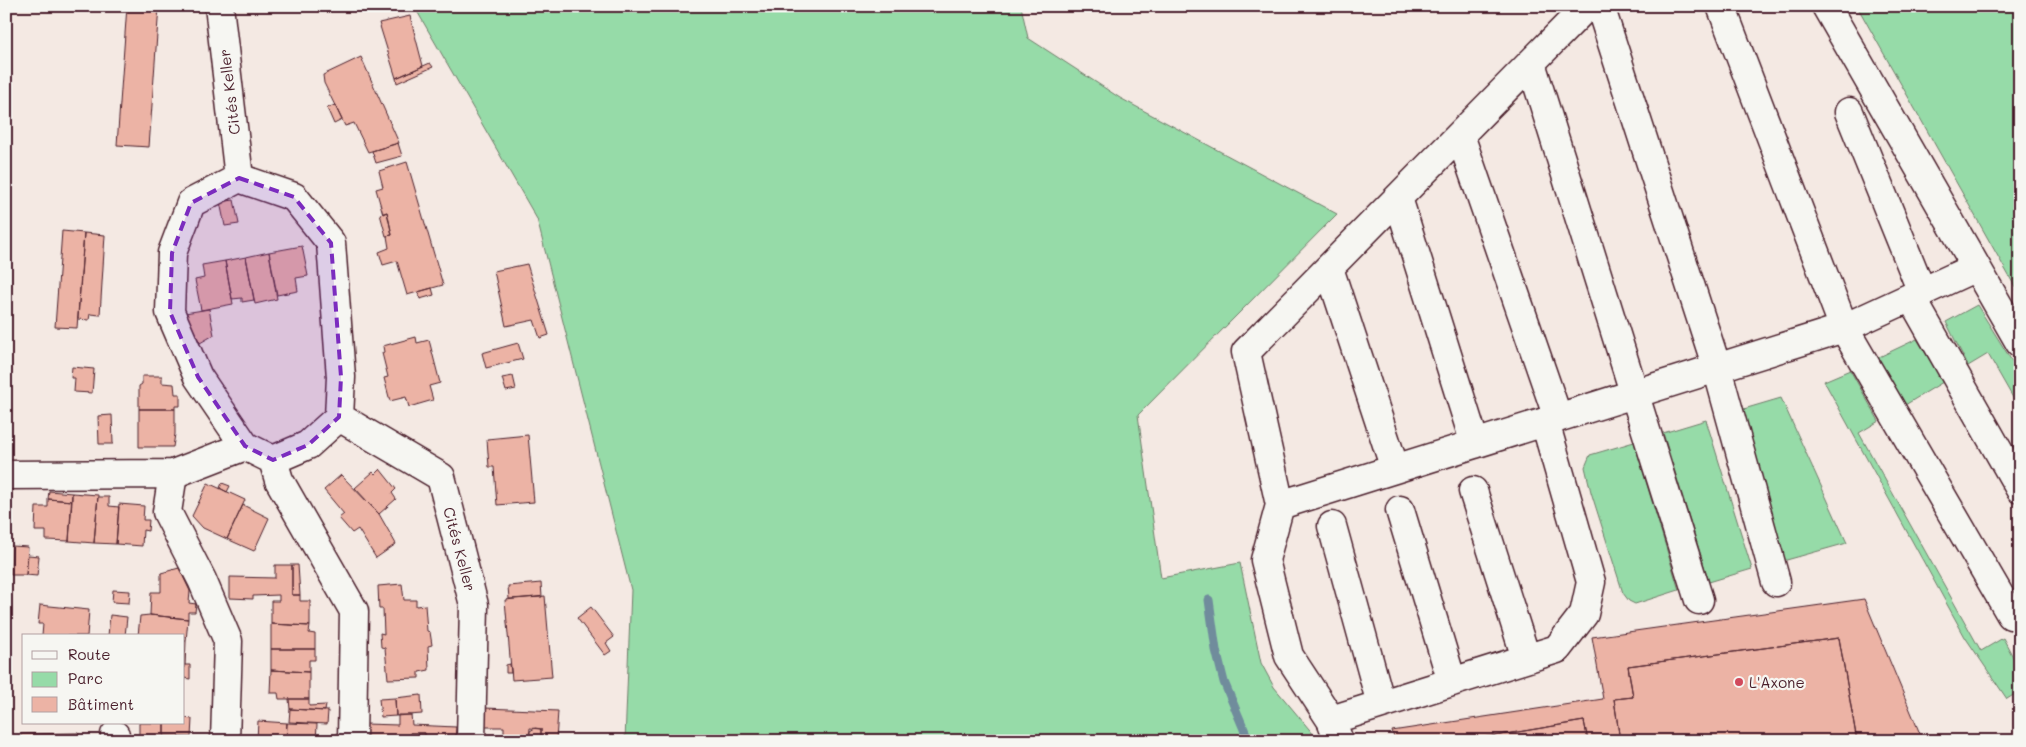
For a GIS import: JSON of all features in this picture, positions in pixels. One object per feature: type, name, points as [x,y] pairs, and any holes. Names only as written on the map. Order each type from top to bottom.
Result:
[{"type":"street","name":"Cités Keller","points":[[218,6],[239,178]]},
{"type":"street","points":[[1460,135],[1551,420],[1591,582],[1584,614],[1557,649],[1381,704],[1335,730],[1290,656],[1265,560],[1280,506],[1246,352],[1587,6]]},
{"type":"street","points":[[1600,6],[1717,368],[1776,582]]},
{"type":"street","points":[[1721,6],[1844,328],[2012,614],[2020,610]]},
{"type":"street","points":[[1826,6],[2020,343]]},
{"type":"street","points":[[1531,63],[1700,600]]},
{"type":"street","points":[[1849,112],[1916,294],[2020,489]]},
{"type":"street","points":[[273,460],[308,445],[339,417],[341,377],[331,243],[294,198],[239,178],[191,204],[172,252],[170,312],[198,377],[245,446],[273,460],[279,480],[354,612],[352,741]]},
{"type":"street","points":[[1398,198],[1475,444]]},
{"type":"street","points":[[1280,506],[1844,328],[1976,267]]},
{"type":"street","points":[[1328,268],[1394,469]]},
{"type":"street","name":"Cités Keller","points":[[339,417],[441,477],[474,605],[471,741]]},
{"type":"street","points":[[6,475],[173,474],[245,446]]},
{"type":"street","points":[[173,474],[167,512],[202,580],[228,640],[226,741]]},
{"type":"street","points":[[1473,491],[1526,658]]},
{"type":"street","points":[[1400,510],[1452,682]]},
{"type":"street","points":[[1332,526],[1381,704]]},
{"type":"highlighted area","points":[[239,178],[294,197],[331,243],[341,377],[339,417],[308,445],[273,460],[245,446],[198,377],[170,312],[172,253],[191,203]]},
{"type":"green space","points":[[414,6],[1021,6],[1028,38],[1120,98],[1337,214],[1138,415],[1161,578],[1240,563],[1261,663],[1274,687],[1319,741],[625,741],[631,590],[537,219]]},
{"type":"green space","points":[[1857,6],[2020,6],[2020,296],[2018,292]]},
{"type":"green space","points":[[1977,305],[2020,374],[2020,410],[1988,354],[1968,366],[1946,322]]},
{"type":"green space","points":[[1917,339],[1943,382],[1905,405],[1877,358]]},
{"type":"green space","points":[[1850,370],[1879,421],[1859,433],[1981,651],[2003,638],[2020,670],[2020,691],[2007,699],[1965,637],[1824,381]]},
{"type":"green space","points":[[1781,398],[1847,543],[1783,561],[1737,411]]},
{"type":"green space","points":[[1706,420],[1752,569],[1709,582],[1663,433]]},
{"type":"green space","points":[[1634,442],[1679,590],[1635,604],[1629,601],[1623,593],[1585,467],[1590,455]]},
{"type":"building","points":[[127,6],[159,6],[149,147],[117,145]]},
{"type":"building","points":[[410,16],[423,66],[396,78],[379,23]]},
{"type":"building","points":[[361,57],[399,143],[368,152],[354,123],[345,126],[324,83],[323,75]]},
{"type":"building","points":[[430,63],[433,67],[397,83],[396,78]]},
{"type":"building","points":[[335,105],[342,120],[334,124],[327,108]]},
{"type":"building","points":[[398,143],[402,156],[376,163],[372,151]]},
{"type":"building","points":[[407,162],[443,285],[407,295],[397,261],[383,265],[379,252],[389,248],[387,236],[392,235],[387,212],[383,214],[376,189],[383,187],[379,171]]},
{"type":"building","points":[[234,200],[239,224],[225,226],[220,202]]},
{"type":"building","points":[[387,212],[392,235],[386,236],[380,214]]},
{"type":"building","points":[[62,231],[84,233],[77,328],[55,327]]},
{"type":"building","points":[[84,233],[105,235],[100,315],[90,314],[89,320],[78,319]]},
{"type":"building","points":[[302,246],[308,276],[296,278],[298,291],[277,295],[269,252]]},
{"type":"building","points":[[269,252],[277,299],[255,304],[246,257]]},
{"type":"building","points":[[246,257],[254,300],[242,302],[242,298],[232,299],[225,261]]},
{"type":"building","points":[[225,261],[233,304],[201,310],[195,280],[204,278],[202,265]]},
{"type":"building","points":[[527,264],[549,335],[540,338],[534,320],[506,326],[494,271]]},
{"type":"building","points":[[432,288],[434,295],[420,299],[418,292]]},
{"type":"building","points":[[209,309],[214,335],[200,343],[185,313]]},
{"type":"building","points":[[416,337],[417,343],[429,340],[440,383],[429,386],[433,400],[409,407],[406,397],[390,401],[384,378],[388,377],[382,353],[384,352],[383,346]]},
{"type":"building","points":[[518,343],[523,359],[486,368],[482,353]]},
{"type":"building","points":[[72,367],[94,369],[92,393],[74,392],[75,378],[71,378]]},
{"type":"building","points":[[142,376],[162,376],[162,383],[174,384],[175,394],[180,394],[180,406],[175,406],[175,409],[139,409],[139,386],[142,384]]},
{"type":"building","points":[[513,376],[516,389],[506,391],[502,378]]},
{"type":"building","points":[[139,409],[175,409],[173,447],[139,447]]},
{"type":"building","points":[[112,415],[113,444],[99,444],[98,416]]},
{"type":"building","points":[[528,435],[534,502],[497,505],[494,467],[489,467],[487,439]]},
{"type":"building","points":[[380,469],[396,489],[392,493],[396,499],[379,514],[355,488],[373,472],[375,474]]},
{"type":"building","points":[[341,475],[379,514],[396,544],[376,558],[358,529],[352,533],[339,518],[344,514],[324,490]]},
{"type":"building","points":[[208,483],[245,500],[227,539],[203,528],[192,516]]},
{"type":"building","points":[[222,483],[230,486],[227,492],[220,488]]},
{"type":"building","points":[[49,491],[72,493],[72,501],[48,499]]},
{"type":"building","points":[[72,493],[98,495],[94,543],[69,541]]},
{"type":"building","points":[[98,497],[109,497],[109,506],[119,507],[116,544],[94,543]]},
{"type":"building","points":[[48,499],[72,501],[69,541],[46,540],[46,531],[35,531],[36,507],[48,507]]},
{"type":"building","points":[[119,504],[144,506],[143,520],[149,520],[148,531],[143,530],[142,546],[116,544]]},
{"type":"building","points":[[243,505],[269,518],[254,551],[227,539]]},
{"type":"building","points":[[12,546],[28,547],[26,575],[11,575]]},
{"type":"building","points":[[28,555],[39,556],[37,576],[26,575]]},
{"type":"building","points":[[275,565],[292,565],[292,595],[300,595],[300,601],[310,601],[310,626],[271,624],[271,601],[279,601],[279,595],[253,596],[253,599],[230,598],[230,577],[275,578]]},
{"type":"building","points":[[292,565],[298,565],[300,595],[292,595]]},
{"type":"building","points":[[179,568],[190,591],[189,603],[196,604],[195,612],[188,612],[188,619],[150,615],[151,592],[161,592],[161,573]]},
{"type":"building","points":[[541,583],[542,597],[509,599],[508,586]]},
{"type":"building","points":[[402,584],[404,600],[416,600],[416,606],[425,605],[427,631],[430,632],[432,645],[428,646],[429,670],[419,672],[419,678],[388,679],[385,648],[381,647],[380,633],[384,634],[383,609],[379,609],[378,586]]},
{"type":"building","points":[[113,590],[130,591],[129,603],[112,602]]},
{"type":"building","points":[[545,596],[552,677],[512,680],[505,600]]},
{"type":"building","points":[[1864,599],[1923,741],[1857,741],[1839,638],[1628,666],[1633,697],[1614,699],[1620,741],[1588,741],[1584,721],[1464,741],[1395,741],[1392,731],[1603,699],[1592,637]]},
{"type":"building","points":[[40,605],[89,610],[87,634],[42,634],[43,624],[38,624]]},
{"type":"building","points":[[591,607],[614,637],[606,643],[611,651],[605,655],[577,618]]},
{"type":"building","points":[[110,615],[127,617],[125,634],[108,634]]},
{"type":"building","points":[[150,615],[188,619],[186,641],[185,634],[138,634],[140,616]]},
{"type":"building","points":[[271,624],[310,626],[309,633],[315,634],[315,649],[271,649]]},
{"type":"building","name":"L'Axone","points":[[1839,638],[1857,741],[1620,741],[1614,699],[1633,697],[1628,666]]},
{"type":"building","points":[[271,649],[315,649],[315,660],[309,660],[309,672],[271,670]]},
{"type":"building","points":[[510,664],[511,673],[506,673],[506,665]]},
{"type":"building","points":[[185,665],[190,665],[190,679],[185,678]]},
{"type":"building","points":[[271,670],[309,672],[309,699],[279,699],[278,693],[270,693]]},
{"type":"building","points":[[421,695],[422,714],[396,716],[395,698]]},
{"type":"building","points":[[395,698],[396,716],[381,717],[379,699]]},
{"type":"building","points":[[289,699],[309,699],[309,706],[326,705],[325,711],[290,709]]},
{"type":"building","points":[[485,708],[558,711],[556,741],[541,741],[541,729],[530,728],[529,741],[504,741],[504,727],[484,727]]},
{"type":"building","points":[[290,709],[328,711],[327,724],[289,722]]},
{"type":"building","points":[[398,715],[411,715],[412,725],[456,727],[455,741],[425,740],[425,733],[410,733],[409,741],[365,740],[365,724],[398,725]]},
{"type":"building","points":[[185,718],[192,719],[191,737],[164,736],[164,724],[185,724]]},
{"type":"building","points":[[258,721],[287,723],[286,741],[257,740]]},
{"type":"building","points":[[1584,721],[1588,741],[1464,741]]},
{"type":"building","points":[[287,723],[317,724],[316,741],[286,741]]},
{"type":"building","points":[[139,724],[164,724],[164,736],[139,735]]},
{"type":"building","points":[[535,728],[541,729],[541,741],[529,741],[530,731]]},
{"type":"building","points":[[78,733],[79,741],[21,741],[21,734]]},
{"type":"building","points":[[410,733],[425,733],[425,740],[409,739]]},
{"type":"waterway","points":[[1209,600],[1216,650],[1224,682],[1249,741]]},
{"type":"place","name":"L'Axone","points":[[1739,682]]}]
